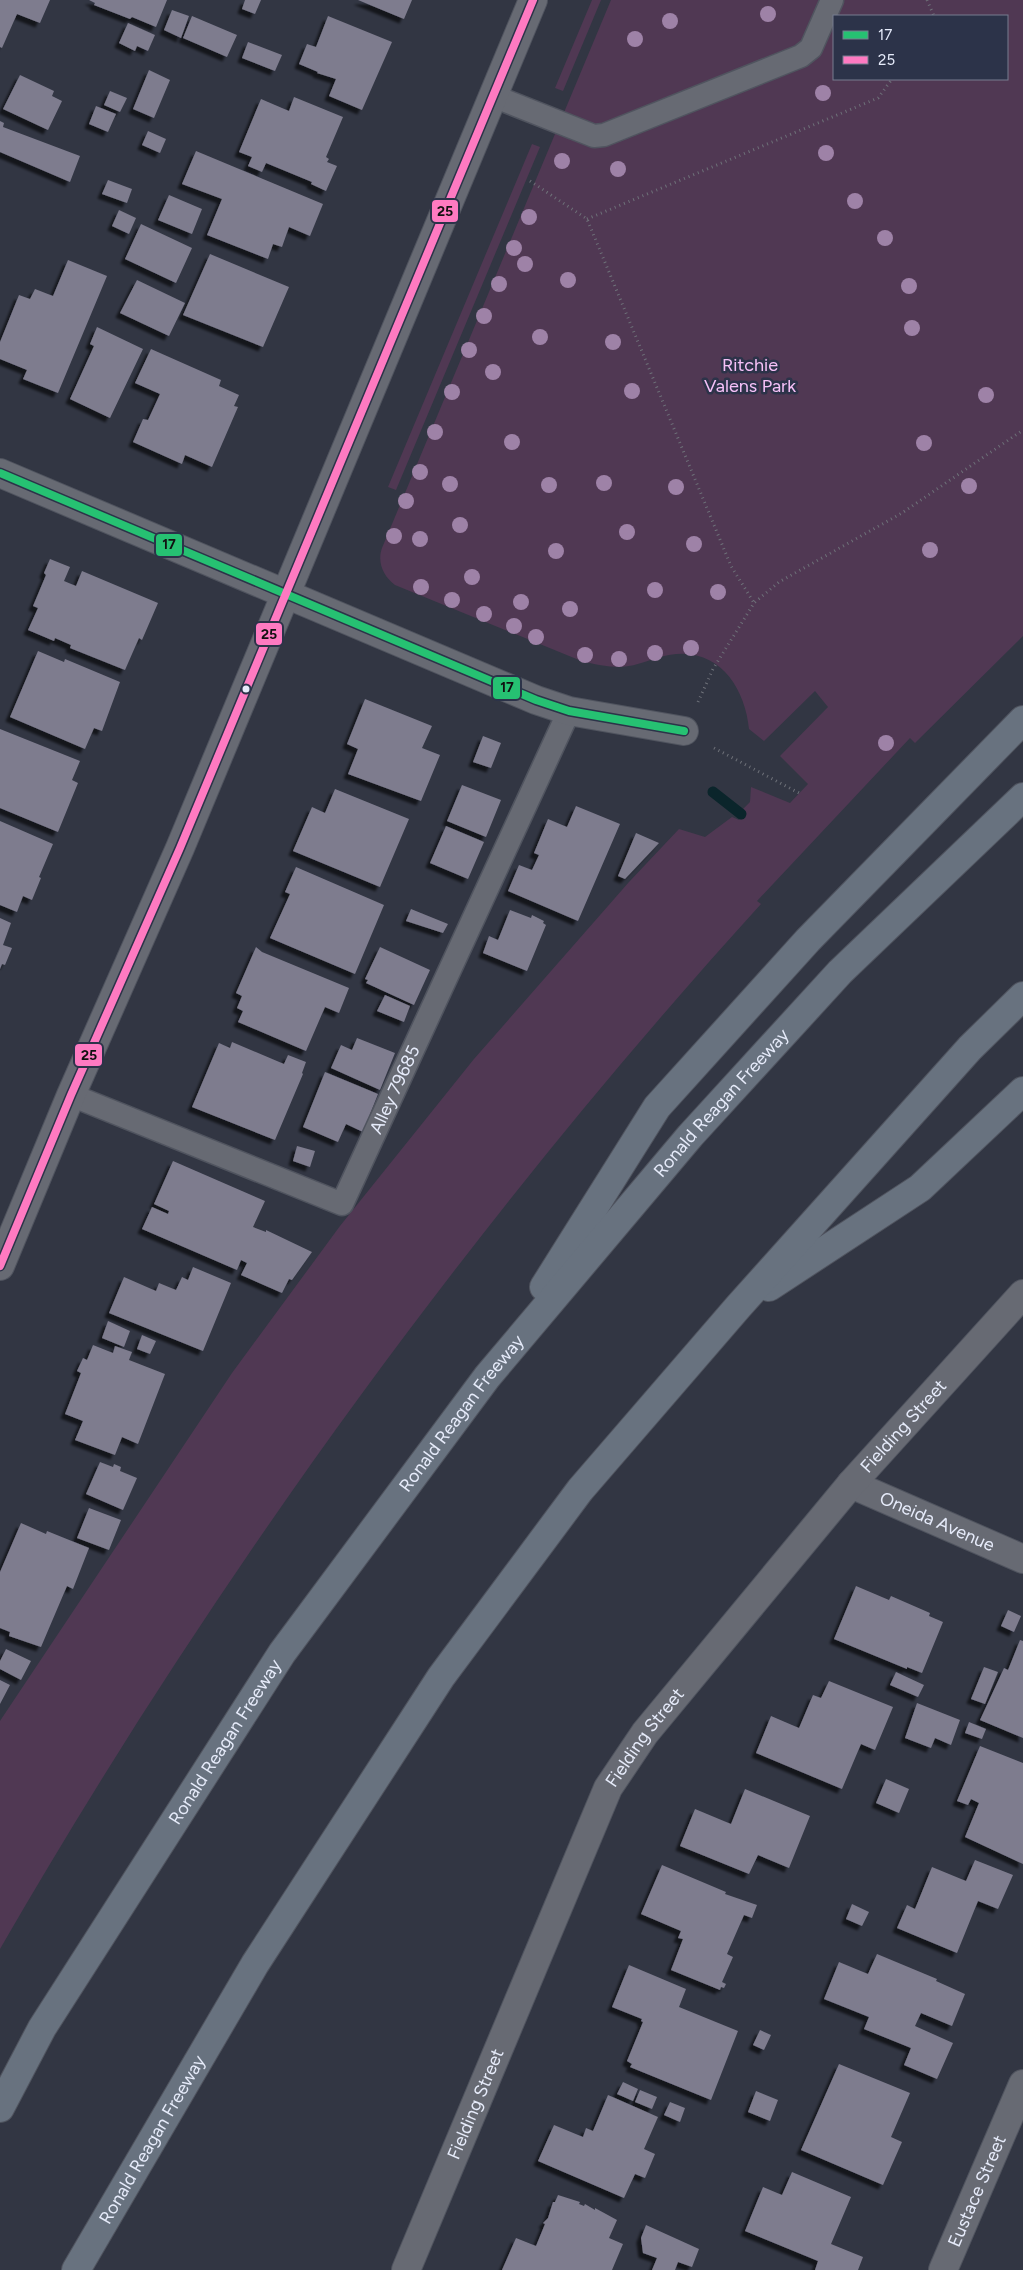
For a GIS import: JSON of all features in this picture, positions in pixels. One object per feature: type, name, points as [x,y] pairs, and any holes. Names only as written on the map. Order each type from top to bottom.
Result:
[{"type":"highway","points":[[487,1377],[657,1107],[808,940],[1023,720]]},
{"type":"highway","name":"Ronald Reagan Freeway","points":[[0,2108],[42,2028],[282,1653],[487,1377],[690,1136],[834,979],[1023,797]]},
{"type":"highway","name":"Ronald Reagan Freeway","points":[[76,2270],[255,1964],[441,1677],[580,1490],[738,1307],[970,1048],[1023,996]]},
{"type":"highway","points":[[738,1307],[920,1188],[1023,1090]]},
{"type":"street","points":[[0,1266],[71,1095],[180,848],[284,593],[534,0]]},
{"type":"street","points":[[0,473],[536,700],[569,711],[684,731]]},
{"type":"street","name":"Fielding Street","points":[[406,2270],[608,1788],[645,1732],[850,1484],[1023,1294]]},
{"type":"street","name":"Oneida Avenue","points":[[850,1484],[1023,1559]]},
{"type":"street","name":"Eustace Street","points":[[943,2270],[1023,2084]]},
{"type":"lane","points":[[494,96],[594,136],[604,135],[801,56],[811,48],[832,0]]},
{"type":"lane","name":"Alley 79685","points":[[71,1095],[342,1204],[569,711]]},
{"type":"path","points":[[927,0],[934,15]]},
{"type":"path","points":[[587,219],[878,98],[891,80]]},
{"type":"path","points":[[530,181],[587,219],[731,566],[754,603]]},
{"type":"path","points":[[799,793],[684,731],[713,669],[754,603],[779,582],[902,512],[1023,430]]},
{"type":"green space","points":[[592,0],[601,0],[563,91],[555,88]]},
{"type":"green space","name":"Ritchie Valens Park","points":[[611,0],[1023,0],[1023,636],[915,743],[910,738],[757,901],[761,904],[654,1025],[551,1149],[450,1276],[353,1406],[259,1539],[169,1674],[82,1811],[0,1949],[0,1721],[232,1373],[340,1226],[474,1059],[629,882],[679,829],[705,837],[732,817],[739,820],[743,809],[750,802],[751,787],[790,803],[808,784],[780,756],[828,707],[815,691],[764,741],[749,729],[742,698],[726,673],[715,663],[702,657],[686,654],[669,655],[621,667],[599,665],[579,660],[395,585],[384,573],[380,558]]},
{"type":"green space","points":[[532,144],[540,147],[396,490],[388,487]]},
{"type":"building","points":[[0,0],[50,0],[40,23],[17,14],[2,48],[0,47]]},
{"type":"building","points":[[89,0],[167,0],[156,27],[94,5],[95,3]]},
{"type":"building","points":[[245,0],[261,0],[255,14],[242,9]]},
{"type":"building","points":[[358,0],[412,0],[404,19]]},
{"type":"building","points":[[172,10],[189,16],[181,38],[164,30]]},
{"type":"building","points":[[192,16],[237,35],[227,57],[183,38]]},
{"type":"building","points":[[328,16],[392,42],[362,110],[329,96],[336,79],[317,73],[299,64],[307,44],[316,47]]},
{"type":"building","points":[[128,23],[155,35],[148,51],[137,46],[135,51],[119,43]]},
{"type":"building","points":[[248,42],[282,55],[275,71],[242,58]]},
{"type":"building","points":[[149,70],[170,80],[154,118],[133,109]]},
{"type":"building","points":[[20,75],[54,91],[52,96],[62,101],[48,130],[3,109]]},
{"type":"building","points":[[110,91],[127,98],[120,112],[104,105]]},
{"type":"building","points":[[294,97],[343,117],[326,157],[329,159],[327,162],[337,166],[326,191],[311,184],[312,182],[266,163],[262,172],[248,166],[252,157],[239,152],[261,99],[289,111]]},
{"type":"building","points":[[96,106],[116,114],[108,132],[89,124]]},
{"type":"building","points":[[0,121],[4,123],[3,127],[80,156],[70,182],[0,152]]},
{"type":"building","points":[[148,131],[166,139],[160,153],[142,145]]},
{"type":"building","points":[[196,151],[323,204],[310,236],[289,227],[282,247],[273,244],[268,259],[207,235],[222,199],[182,184]]},
{"type":"building","points":[[108,180],[132,189],[127,203],[102,194]]},
{"type":"building","points":[[169,195],[202,209],[192,234],[158,220]]},
{"type":"building","points":[[119,210],[136,218],[129,234],[112,226]]},
{"type":"building","points":[[141,224],[192,248],[176,283],[125,259]]},
{"type":"building","points":[[210,254],[289,287],[263,347],[183,315]]},
{"type":"building","points":[[68,260],[107,276],[58,393],[23,379],[27,370],[0,359],[0,342],[19,295],[30,299],[35,289],[53,296]]},
{"type":"building","points":[[137,280],[185,303],[169,336],[120,313]]},
{"type":"building","points":[[97,327],[143,349],[110,418],[70,399],[94,346],[90,344]]},
{"type":"building","points":[[151,349],[221,380],[219,386],[239,395],[234,406],[238,407],[212,467],[185,455],[182,464],[133,442],[143,419],[148,420],[160,394],[135,383]]},
{"type":"building","points":[[50,559],[70,567],[64,581],[76,586],[82,571],[158,603],[142,640],[139,638],[125,670],[70,648],[71,645],[55,638],[54,641],[28,630],[38,608],[33,606],[46,575],[44,573]]},
{"type":"building","points":[[38,651],[64,662],[65,659],[120,682],[102,731],[94,728],[85,749],[10,717]]},
{"type":"building","points":[[365,699],[432,726],[422,748],[440,755],[421,801],[348,774],[358,749],[347,744]]},
{"type":"building","points":[[0,729],[80,761],[72,780],[78,783],[58,832],[0,808]]},
{"type":"building","points":[[483,736],[501,743],[491,768],[473,762]]},
{"type":"building","points":[[462,785],[501,800],[486,837],[447,821]]},
{"type":"building","points":[[335,789],[409,819],[380,887],[293,851],[312,807],[325,813]]},
{"type":"building","points":[[576,806],[620,824],[578,921],[508,891],[519,865],[532,870],[539,855],[534,853],[548,819],[567,827]]},
{"type":"building","points":[[0,821],[53,844],[39,877],[41,878],[32,900],[23,896],[17,912],[0,905]]},
{"type":"building","points":[[446,826],[484,842],[468,879],[430,863]]},
{"type":"building","points":[[636,833],[659,843],[625,879],[618,876]]},
{"type":"building","points":[[296,867],[384,905],[355,974],[270,938],[290,894],[285,892]]},
{"type":"building","points":[[411,909],[448,924],[443,933],[406,921]]},
{"type":"building","points":[[510,910],[531,918],[532,915],[544,921],[543,923],[546,925],[527,971],[483,953],[489,936],[498,940]]},
{"type":"building","points":[[0,918],[11,923],[3,945],[12,948],[5,965],[2,964],[0,969]]},
{"type":"building","points":[[256,947],[262,952],[349,988],[339,1013],[325,1007],[306,1051],[238,1022],[243,1011],[237,1008],[242,996],[236,993]]},
{"type":"building","points":[[380,947],[430,970],[414,1005],[366,983],[368,980],[365,979]]},
{"type":"building","points":[[385,995],[410,1006],[404,1022],[377,1011]]},
{"type":"building","points":[[357,1038],[395,1053],[380,1090],[331,1068],[341,1045],[352,1050]]},
{"type":"building","points":[[232,1042],[284,1064],[288,1055],[306,1062],[303,1074],[275,1140],[192,1107],[219,1043],[230,1048]]},
{"type":"building","points":[[325,1072],[378,1094],[363,1132],[346,1124],[338,1142],[303,1127]]},
{"type":"building","points":[[297,1146],[315,1151],[310,1167],[293,1161]]},
{"type":"building","points":[[173,1161],[265,1201],[253,1227],[266,1232],[266,1230],[312,1252],[292,1280],[289,1279],[282,1293],[241,1275],[247,1263],[241,1260],[237,1270],[142,1229],[152,1207],[168,1214],[169,1211],[154,1204]]},
{"type":"building","points":[[193,1267],[231,1283],[203,1351],[109,1313],[124,1277],[156,1291],[159,1283],[176,1290],[182,1277],[188,1280]]},
{"type":"building","points":[[108,1321],[130,1331],[124,1347],[102,1338]]},
{"type":"building","points":[[142,1335],[156,1341],[150,1354],[137,1349]]},
{"type":"building","points":[[93,1345],[113,1353],[115,1346],[132,1352],[129,1360],[165,1374],[138,1444],[122,1437],[115,1455],[75,1440],[83,1421],[65,1414],[81,1373],[77,1371],[83,1358],[87,1360]]},
{"type":"building","points":[[100,1462],[113,1467],[114,1464],[121,1467],[120,1471],[137,1478],[123,1510],[86,1494]]},
{"type":"building","points":[[89,1508],[121,1520],[109,1550],[77,1538]]},
{"type":"building","points":[[21,1523],[46,1534],[47,1531],[89,1548],[73,1589],[67,1586],[41,1647],[9,1636],[10,1632],[0,1628],[0,1572]]},
{"type":"building","points":[[856,1586],[889,1600],[891,1596],[930,1613],[929,1616],[943,1622],[922,1673],[907,1667],[907,1669],[834,1639]]},
{"type":"building","points":[[1008,1610],[1021,1616],[1014,1632],[1001,1626]]},
{"type":"building","points":[[1020,1640],[1023,1641],[1023,1738],[980,1720],[1004,1668],[1008,1670]]},
{"type":"building","points":[[6,1649],[31,1661],[21,1680],[0,1669],[0,1661]]},
{"type":"building","points":[[984,1667],[998,1672],[985,1704],[971,1699]]},
{"type":"building","points":[[896,1672],[924,1685],[918,1697],[890,1685]]},
{"type":"building","points":[[0,1680],[10,1685],[0,1704]]},
{"type":"building","points":[[829,1681],[893,1707],[875,1750],[861,1744],[842,1789],[756,1753],[771,1716],[799,1728],[813,1695],[821,1698]]},
{"type":"building","points":[[917,1703],[960,1720],[951,1745],[935,1738],[931,1748],[905,1738]]},
{"type":"building","points":[[969,1722],[986,1729],[982,1739],[965,1733]]},
{"type":"building","points":[[980,1746],[1023,1763],[1023,1864],[965,1837],[979,1803],[971,1799],[968,1805],[957,1801]]},
{"type":"building","points":[[886,1779],[909,1789],[899,1813],[876,1803]]},
{"type":"building","points":[[745,1789],[810,1816],[789,1868],[758,1855],[749,1874],[680,1846],[695,1809],[731,1824]]},
{"type":"building","points":[[975,1860],[1013,1875],[998,1909],[978,1901],[957,1953],[897,1928],[907,1905],[915,1909],[932,1867],[966,1881]]},
{"type":"building","points":[[662,1865],[726,1892],[725,1894],[757,1905],[752,1918],[744,1915],[727,1954],[733,1957],[722,1982],[726,1984],[720,1990],[671,1970],[683,1939],[678,1938],[681,1931],[641,1914]]},
{"type":"building","points":[[852,1904],[869,1912],[862,1926],[846,1919]]},
{"type":"building","points":[[877,1954],[937,1979],[936,1981],[965,1994],[952,2026],[921,2013],[915,2026],[953,2043],[937,2079],[904,2065],[911,2048],[864,2029],[869,2017],[824,1999],[839,1962],[868,1974]]},
{"type":"building","points":[[629,1965],[686,1989],[679,2007],[738,2031],[711,2100],[630,2067],[632,2064],[627,2061],[643,2022],[641,2021],[642,2019],[612,2007]]},
{"type":"building","points":[[760,2030],[771,2035],[764,2050],[753,2045]]},
{"type":"building","points":[[839,2064],[910,2093],[891,2137],[902,2142],[883,2185],[801,2150]]},
{"type":"building","points":[[623,2082],[638,2089],[633,2101],[617,2094]]},
{"type":"building","points":[[640,2090],[657,2097],[652,2109],[635,2102]]},
{"type":"building","points":[[756,2091],[778,2100],[770,2121],[748,2112]]},
{"type":"building","points":[[608,2095],[658,2117],[644,2149],[655,2154],[645,2178],[635,2174],[624,2198],[538,2161],[554,2125],[583,2137],[586,2128],[593,2131]]},
{"type":"building","points":[[670,2102],[685,2108],[680,2122],[664,2115]]},
{"type":"building","points":[[792,2172],[851,2197],[831,2244],[863,2257],[858,2270],[815,2270],[818,2261],[745,2231],[763,2187],[782,2195]]},
{"type":"building","points":[[558,2195],[580,2202],[579,2204],[584,2206],[585,2204],[595,2210],[595,2208],[617,2220],[609,2238],[623,2244],[612,2270],[502,2270],[516,2238],[536,2246],[545,2224],[543,2223],[548,2218],[553,2202],[555,2202]]},
{"type":"building","points":[[646,2225],[699,2249],[692,2267],[678,2262],[675,2270],[652,2270],[657,2258],[643,2253],[641,2238]]},
{"type":"waterway","points":[[713,792],[741,814]]},
{"type":"transit line","name":"25","points":[[0,1266],[71,1095],[180,848],[533,0]]},
{"type":"transit line","name":"17","points":[[0,473],[536,700],[569,711],[684,731]]}]
